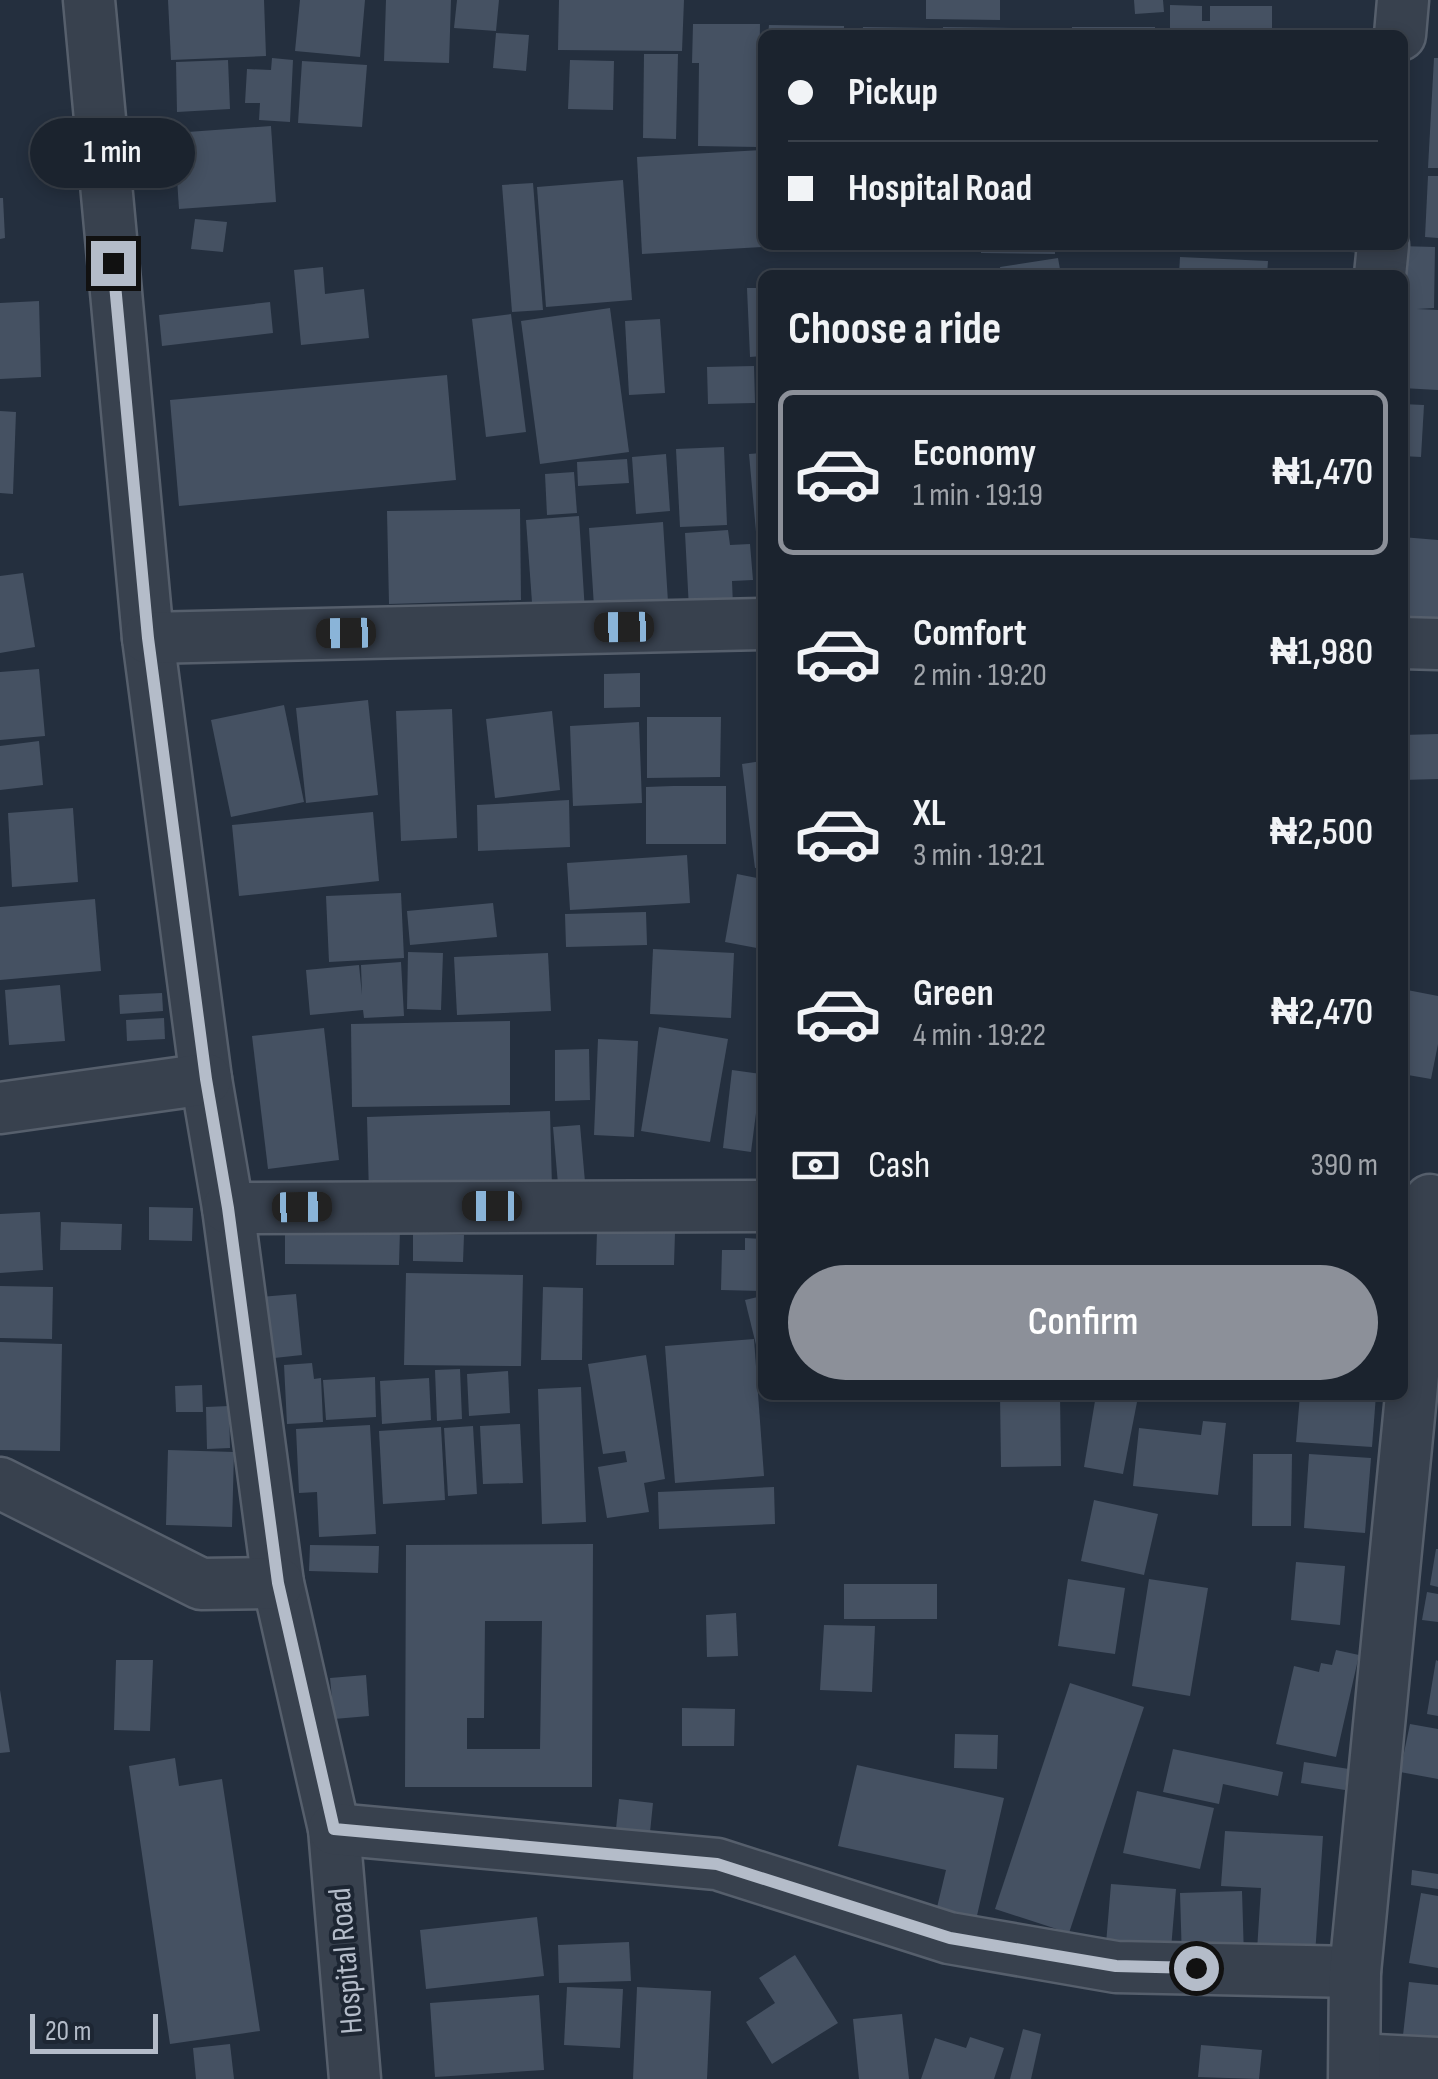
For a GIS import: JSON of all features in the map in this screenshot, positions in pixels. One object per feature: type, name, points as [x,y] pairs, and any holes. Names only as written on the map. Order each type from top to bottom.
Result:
[{"type":"street","name":"Hospital Road","points":[[89,0],[148,638],[278,1583],[334,1829],[356,2079]]},
{"type":"street","points":[[1400,30],[1403,0]]},
{"type":"street","points":[[148,638],[758,624]]},
{"type":"street","points":[[1408,644],[1438,644]]},
{"type":"street","points":[[0,1108],[206,1079]]},
{"type":"street","points":[[1408,1376],[1424,1199]]},
{"type":"street","points":[[228,1208],[758,1206]]},
{"type":"street","points":[[1406,1400],[1354,1972],[1354,2069],[1438,2063]]},
{"type":"street","points":[[0,1483],[202,1584],[278,1583]]},
{"type":"street","points":[[334,1829],[717,1864],[950,1938],[1116,1966],[1354,1972]]},
{"type":"building","points":[[168,0],[264,0],[266,56],[171,60]]},
{"type":"building","points":[[300,0],[365,0],[360,57],[295,51]]},
{"type":"building","points":[[386,0],[451,0],[449,63],[384,61]]},
{"type":"building","points":[[457,0],[499,0],[496,31],[454,28]]},
{"type":"building","points":[[559,0],[684,0],[682,51],[558,50]]},
{"type":"building","points":[[926,0],[1000,0],[1000,20],[926,19]]},
{"type":"building","points":[[1134,0],[1163,0],[1164,12],[1135,14]]},
{"type":"building","points":[[1170,5],[1202,6],[1202,21],[1210,21],[1210,6],[1272,6],[1272,30],[1170,30]]},
{"type":"building","points":[[693,24],[760,24],[758,147],[698,146],[699,63],[692,63]]},
{"type":"building","points":[[769,25],[844,26],[844,30],[768,30]]},
{"type":"building","points":[[863,27],[932,28],[932,30],[863,30]]},
{"type":"building","points":[[943,27],[1014,28],[1014,30]]},
{"type":"building","points":[[1072,27],[1155,27],[1155,30]]},
{"type":"building","points":[[496,33],[529,35],[526,71],[493,68]]},
{"type":"building","points":[[644,54],[678,54],[676,139],[643,138]]},
{"type":"building","points":[[272,58],[293,60],[290,122],[259,120],[260,103],[245,103],[247,69],[271,70]]},
{"type":"building","points":[[1434,58],[1438,58],[1438,168],[1428,168]]},
{"type":"building","points":[[228,60],[230,109],[177,112],[176,62]]},
{"type":"building","points":[[570,60],[614,61],[613,110],[568,109]]},
{"type":"building","points":[[302,61],[367,65],[362,127],[298,123]]},
{"type":"building","points":[[271,126],[276,202],[179,209],[174,133]]},
{"type":"building","points":[[758,150],[758,247],[642,254],[637,157]]},
{"type":"building","points":[[1428,176],[1438,176],[1438,238],[1425,237]]},
{"type":"building","points":[[623,180],[632,300],[546,307],[537,187]]},
{"type":"building","points":[[533,183],[543,310],[512,312],[502,185]]},
{"type":"building","points":[[0,198],[5,238],[0,239]]},
{"type":"building","points":[[195,219],[227,222],[223,252],[191,249]]},
{"type":"building","points":[[1408,246],[1435,247],[1434,308],[1417,309],[1438,310],[1438,390],[1408,388],[1408,270],[1401,270],[1399,250],[1408,250]]},
{"type":"building","points":[[981,250],[1055,250],[1055,254]]},
{"type":"building","points":[[1317,250],[1366,250],[1366,253]]},
{"type":"building","points":[[1180,257],[1268,261],[1267,270],[1179,270]]},
{"type":"building","points":[[1058,258],[1060,270],[1000,270],[1000,267]]},
{"type":"building","points":[[323,267],[325,294],[364,289],[369,338],[301,345],[294,270]]},
{"type":"building","points":[[747,288],[758,288],[758,356],[750,357]]},
{"type":"building","points":[[39,301],[41,377],[0,379],[0,303]]},
{"type":"building","points":[[270,302],[273,333],[162,346],[159,315]]},
{"type":"building","points":[[610,308],[629,452],[540,464],[521,321]]},
{"type":"building","points":[[511,314],[526,432],[486,437],[472,319]]},
{"type":"building","points":[[660,319],[665,393],[629,395],[625,321]]},
{"type":"building","points":[[754,366],[755,403],[708,404],[707,367]]},
{"type":"building","points":[[447,375],[456,480],[179,506],[170,400]]},
{"type":"building","points":[[1408,404],[1424,405],[1421,457],[1408,456]]},
{"type":"building","points":[[0,411],[16,412],[13,494],[0,493]]},
{"type":"building","points":[[724,447],[727,525],[680,527],[676,449]]},
{"type":"building","points":[[758,453],[758,554],[749,454]]},
{"type":"building","points":[[666,454],[670,511],[636,514],[632,457]]},
{"type":"building","points":[[627,459],[629,483],[578,486],[577,462]]},
{"type":"building","points":[[574,472],[577,513],[547,515],[545,474]]},
{"type":"building","points":[[520,509],[521,600],[389,604],[387,511]]},
{"type":"building","points":[[579,516],[585,612],[533,616],[526,520]]},
{"type":"building","points":[[663,522],[669,618],[595,623],[589,528]]},
{"type":"building","points":[[728,530],[730,545],[750,544],[753,580],[732,581],[733,606],[689,609],[685,533]]},
{"type":"building","points":[[1408,538],[1438,540],[1438,624],[1408,622]]},
{"type":"building","points":[[23,573],[35,647],[0,653],[0,576]]},
{"type":"building","points":[[39,669],[45,736],[0,740],[0,672]]},
{"type":"building","points":[[640,673],[640,707],[604,708],[604,674]]},
{"type":"building","points":[[368,700],[378,795],[306,803],[296,708]]},
{"type":"building","points":[[284,705],[304,802],[231,817],[211,720]]},
{"type":"building","points":[[452,709],[457,838],[401,841],[396,711]]},
{"type":"building","points":[[552,711],[560,790],[495,798],[486,719]]},
{"type":"building","points":[[647,717],[721,717],[720,777],[647,778]]},
{"type":"building","points":[[639,722],[642,803],[573,806],[570,726]]},
{"type":"building","points":[[1438,734],[1438,779],[1408,780],[1408,735]]},
{"type":"building","points":[[39,741],[43,785],[0,790],[0,746]]},
{"type":"building","points":[[758,762],[755,868],[742,764]]},
{"type":"building","points":[[726,786],[726,844],[646,844],[646,787]]},
{"type":"building","points":[[569,800],[570,847],[478,851],[477,805]]},
{"type":"building","points":[[73,808],[78,882],[12,887],[8,813]]},
{"type":"building","points":[[373,812],[379,881],[239,896],[232,825]]},
{"type":"building","points":[[687,855],[690,903],[570,910],[567,863]]},
{"type":"building","points":[[737,874],[758,878],[758,948],[725,942]]},
{"type":"building","points":[[401,893],[404,958],[329,962],[326,896]]},
{"type":"building","points":[[95,899],[101,971],[0,980],[0,907]]},
{"type":"building","points":[[493,903],[497,937],[410,945],[407,911]]},
{"type":"building","points":[[646,912],[647,945],[566,947],[565,914]]},
{"type":"building","points":[[653,949],[734,953],[731,1018],[650,1014]]},
{"type":"building","points":[[408,952],[443,953],[441,1010],[407,1009]]},
{"type":"building","points":[[548,953],[551,1011],[457,1015],[454,957]]},
{"type":"building","points":[[401,962],[404,1016],[364,1018],[363,1010],[310,1015],[306,970],[359,965],[362,995],[361,965]]},
{"type":"building","points":[[60,985],[65,1041],[9,1045],[5,990]]},
{"type":"building","points":[[1408,990],[1438,996],[1438,1044],[1431,1079],[1408,1075]]},
{"type":"building","points":[[162,993],[163,1011],[120,1014],[119,995]]},
{"type":"building","points":[[164,1018],[165,1039],[127,1041],[126,1020]]},
{"type":"building","points":[[510,1021],[510,1105],[352,1107],[351,1024]]},
{"type":"building","points":[[659,1027],[728,1039],[710,1142],[641,1131]]},
{"type":"building","points":[[324,1028],[339,1160],[268,1169],[252,1036]]},
{"type":"building","points":[[598,1039],[638,1041],[634,1137],[594,1135]]},
{"type":"building","points":[[589,1049],[590,1100],[555,1101],[555,1050]]},
{"type":"building","points":[[732,1070],[758,1074],[751,1152],[723,1148]]},
{"type":"building","points":[[550,1111],[552,1188],[369,1195],[367,1117]]},
{"type":"building","points":[[580,1125],[585,1182],[558,1184],[553,1127]]},
{"type":"building","points":[[149,1207],[193,1208],[192,1241],[149,1240]]},
{"type":"building","points":[[40,1212],[43,1270],[0,1273],[0,1214]]},
{"type":"building","points":[[61,1222],[122,1224],[121,1250],[60,1250]]},
{"type":"building","points":[[285,1227],[400,1229],[399,1265],[285,1264]]},
{"type":"building","points":[[597,1231],[675,1232],[674,1265],[596,1265]]},
{"type":"building","points":[[413,1234],[464,1235],[463,1262],[413,1261]]},
{"type":"building","points":[[745,1238],[758,1239],[758,1291],[721,1290],[722,1250],[745,1250]]},
{"type":"building","points":[[406,1273],[523,1275],[521,1366],[404,1365]]},
{"type":"building","points":[[0,1286],[53,1287],[52,1339],[0,1338]]},
{"type":"building","points":[[543,1287],[583,1288],[582,1360],[541,1360]]},
{"type":"building","points":[[296,1294],[302,1355],[265,1359],[260,1297]]},
{"type":"building","points":[[758,1297],[758,1353],[745,1300]]},
{"type":"building","points":[[754,1339],[764,1476],[675,1483],[665,1346]]},
{"type":"building","points":[[0,1342],[62,1344],[60,1451],[0,1450]]},
{"type":"building","points":[[646,1355],[665,1479],[644,1483],[649,1512],[607,1518],[598,1467],[627,1462],[625,1451],[603,1454],[588,1364]]},
{"type":"building","points":[[312,1363],[314,1379],[321,1378],[323,1422],[287,1424],[284,1365]]},
{"type":"building","points":[[460,1369],[462,1419],[437,1421],[435,1370]]},
{"type":"building","points":[[508,1371],[510,1413],[469,1416],[467,1374]]},
{"type":"building","points":[[375,1377],[376,1417],[326,1420],[323,1380]]},
{"type":"building","points":[[429,1378],[431,1420],[382,1424],[380,1381]]},
{"type":"building","points":[[202,1385],[203,1412],[176,1412],[175,1386]]},
{"type":"building","points":[[581,1387],[586,1522],[542,1524],[538,1389]]},
{"type":"building","points":[[1000,1400],[1060,1400],[1061,1466],[1001,1467]]},
{"type":"building","points":[[1095,1400],[1137,1402],[1123,1474],[1084,1467]]},
{"type":"building","points":[[1300,1400],[1376,1400],[1372,1447],[1296,1442]]},
{"type":"building","points":[[229,1406],[230,1448],[207,1449],[206,1407]]},
{"type":"building","points":[[1203,1421],[1226,1423],[1218,1495],[1133,1486],[1139,1428],[1201,1435]]},
{"type":"building","points":[[520,1424],[523,1483],[483,1484],[480,1426]]},
{"type":"building","points":[[370,1425],[376,1534],[319,1537],[317,1492],[299,1493],[296,1429]]},
{"type":"building","points":[[473,1426],[477,1494],[448,1496],[444,1428]]},
{"type":"building","points":[[441,1427],[445,1500],[383,1504],[379,1431]]},
{"type":"building","points":[[168,1450],[234,1452],[232,1527],[166,1525]]},
{"type":"building","points":[[1253,1454],[1292,1454],[1291,1526],[1252,1526]]},
{"type":"building","points":[[1309,1454],[1371,1458],[1365,1533],[1304,1528]]},
{"type":"building","points":[[774,1487],[775,1524],[659,1529],[658,1492]]},
{"type":"building","points":[[1094,1500],[1158,1514],[1144,1575],[1081,1561]]},
{"type":"building","points":[[593,1544],[592,1787],[405,1787],[406,1545]],"holes":[[[485,1621],[542,1621],[540,1749],[467,1749],[467,1718],[484,1718]]]},
{"type":"building","points":[[310,1545],[379,1546],[378,1573],[309,1571]]},
{"type":"building","points":[[1438,1549],[1438,1587],[1430,1585]]},
{"type":"building","points":[[1296,1562],[1345,1566],[1340,1625],[1291,1620]]},
{"type":"building","points":[[1068,1579],[1125,1588],[1115,1654],[1058,1646]]},
{"type":"building","points":[[1149,1579],[1208,1588],[1190,1696],[1132,1686]]},
{"type":"building","points":[[844,1584],[937,1584],[937,1619],[844,1619]]},
{"type":"building","points":[[1427,1592],[1438,1594],[1438,1622],[1422,1620]]},
{"type":"building","points":[[736,1613],[738,1656],[707,1657],[706,1615]]},
{"type":"building","points":[[824,1625],[875,1626],[872,1692],[820,1690]]},
{"type":"building","points":[[1336,1650],[1359,1655],[1336,1757],[1276,1744],[1294,1666],[1319,1672],[1321,1663],[1332,1665]]},
{"type":"building","points":[[116,1660],[153,1660],[150,1731],[114,1730]]},
{"type":"building","points":[[1438,1661],[1438,1716],[1427,1714]]},
{"type":"building","points":[[366,1675],[369,1716],[334,1719],[330,1678]]},
{"type":"building","points":[[1070,1683],[1144,1707],[1069,1933],[995,1909]]},
{"type":"building","points":[[0,1690],[10,1752],[0,1753]]},
{"type":"building","points":[[682,1708],[735,1709],[734,1746],[682,1746]]},
{"type":"building","points":[[1410,1724],[1438,1729],[1438,1779],[1400,1772]]},
{"type":"building","points":[[955,1734],[998,1735],[997,1769],[954,1768]]},
{"type":"building","points":[[1173,1749],[1283,1772],[1278,1796],[1223,1784],[1219,1804],[1163,1792]]},
{"type":"building","points":[[175,1758],[179,1786],[222,1779],[260,2031],[170,2044],[129,1766]]},
{"type":"building","points":[[1304,1762],[1349,1769],[1345,1790],[1301,1783]]},
{"type":"building","points":[[857,1765],[1004,1798],[973,1933],[933,1924],[946,1870],[838,1846]]},
{"type":"building","points":[[1137,1791],[1214,1808],[1200,1869],[1123,1853]]},
{"type":"building","points":[[619,1799],[653,1803],[649,1842],[615,1839]]},
{"type":"building","points":[[1225,1831],[1323,1836],[1314,1970],[1256,1966],[1261,1888],[1221,1886]]},
{"type":"building","points":[[1412,1870],[1438,1874],[1438,1889],[1411,1885]]},
{"type":"building","points":[[1111,1884],[1176,1889],[1170,1961],[1105,1956]]},
{"type":"building","points":[[1242,1891],[1244,1957],[1182,1960],[1180,1893]]},
{"type":"building","points":[[1421,1893],[1438,1896],[1438,1968],[1409,1963]]},
{"type":"building","points":[[537,1917],[544,1976],[426,1989],[420,1930]]},
{"type":"building","points":[[629,1942],[631,1981],[559,1983],[558,1945]]},
{"type":"building","points":[[795,1955],[838,2023],[772,2064],[746,2022],[775,2003],[759,1978]]},
{"type":"building","points":[[1409,1982],[1438,1985],[1438,2057],[1401,2053]]},
{"type":"building","points":[[567,1987],[623,1989],[620,2048],[564,2045]]},
{"type":"building","points":[[637,1987],[711,1991],[707,2079],[633,2079]]},
{"type":"building","points":[[539,1995],[544,2070],[435,2077],[430,2003]]},
{"type":"building","points":[[902,2014],[909,2079],[859,2079],[853,2019]]},
{"type":"building","points":[[1023,2029],[1041,2034],[1031,2079],[1010,2079]]},
{"type":"building","points":[[970,2037],[1004,2048],[994,2079],[921,2079],[935,2038],[966,2048]]},
{"type":"building","points":[[230,2044],[234,2079],[196,2079],[193,2048]]},
{"type":"building","points":[[1201,2045],[1262,2050],[1259,2079],[1198,2077]]},
{"type":"route","points":[[113,263],[148,638],[206,1079],[228,1208],[278,1583],[334,1829],[717,1864],[950,1938],[1116,1966],[1196,1968]]}]
